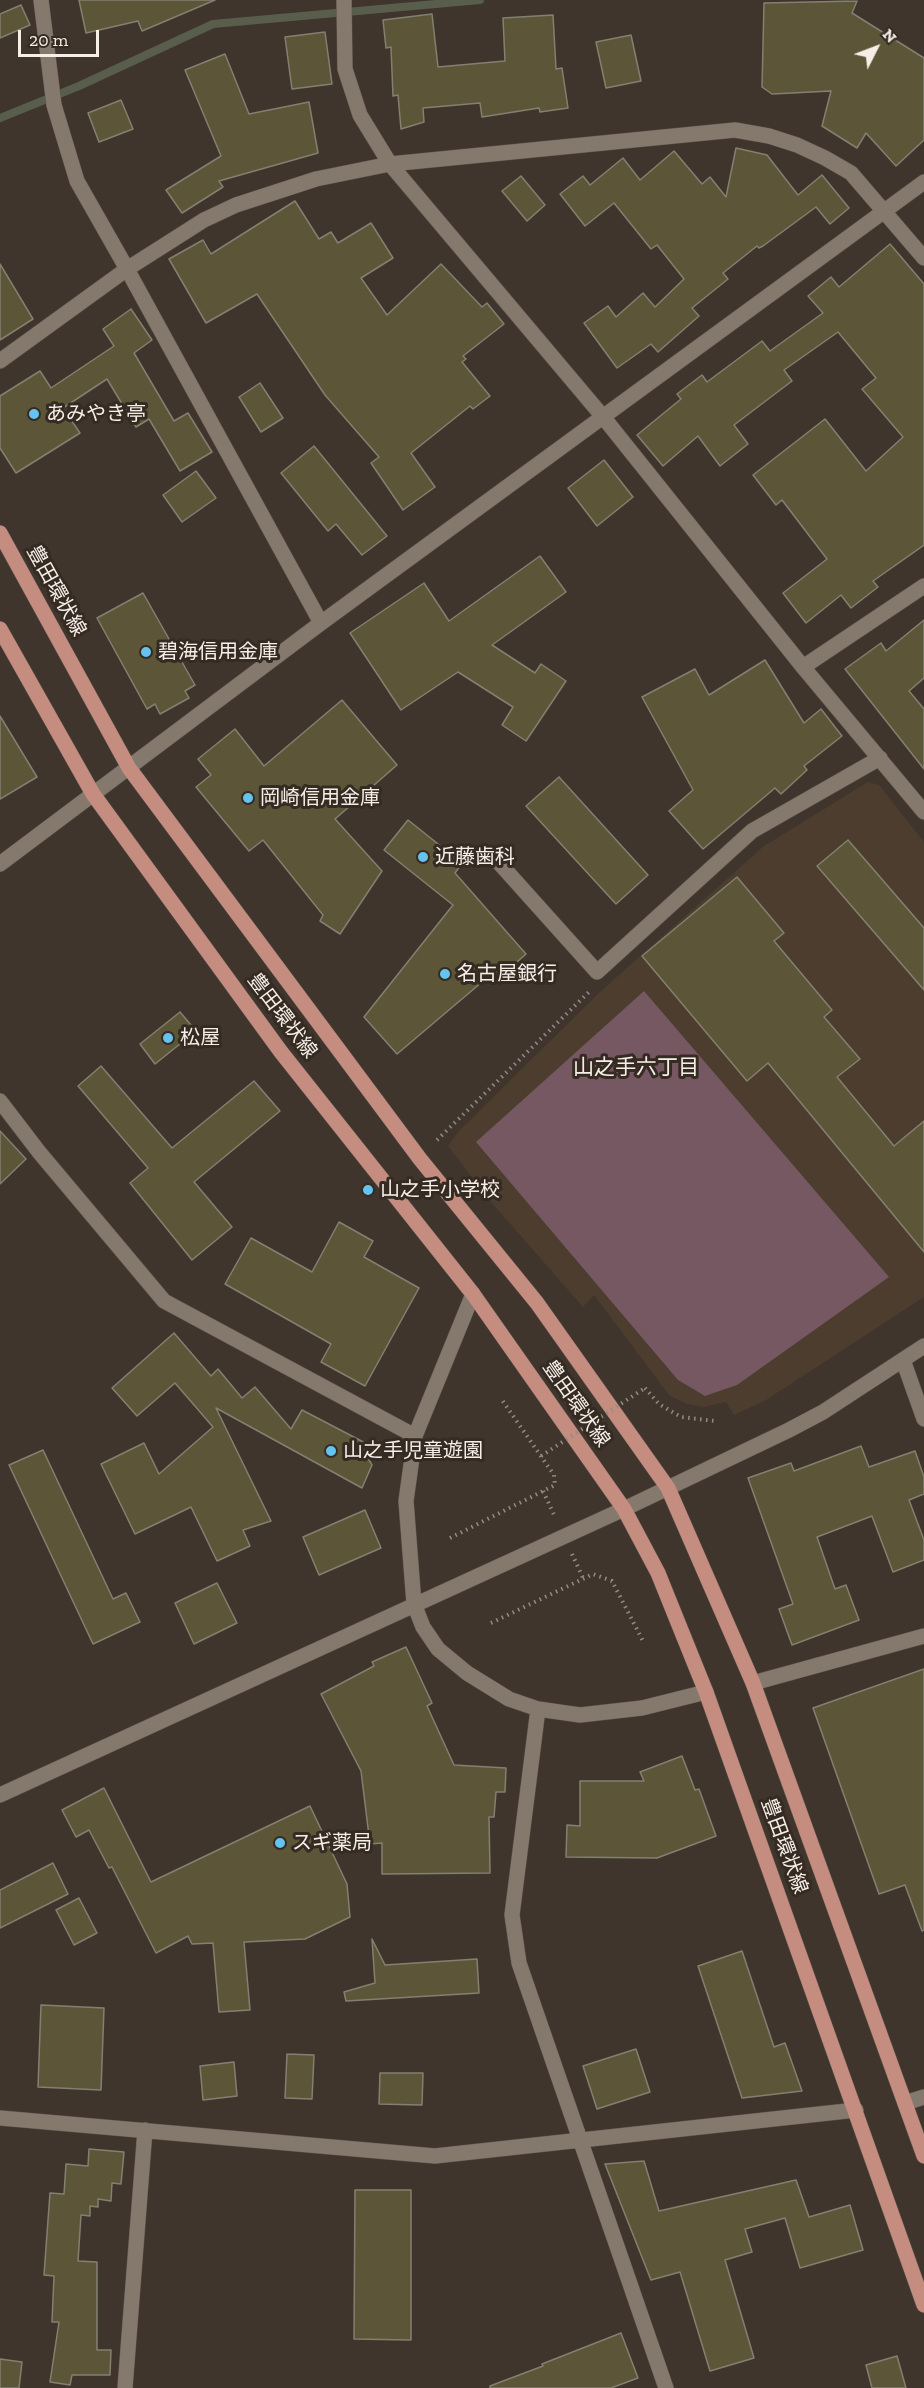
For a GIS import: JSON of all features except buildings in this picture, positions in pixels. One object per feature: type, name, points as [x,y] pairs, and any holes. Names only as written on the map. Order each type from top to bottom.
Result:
[{"type":"main road","name":"豊田環状線","points":[[0,533],[129,768],[420,1159],[537,1303],[668,1488],[753,1683],[924,2156]]},
{"type":"main road","name":"豊田環状線","points":[[0,629],[93,794],[281,1052],[473,1294],[624,1509],[658,1573],[706,1692],[924,2306]]},
{"type":"street","points":[[41,0],[54,105],[77,181],[321,623]]},
{"type":"street","points":[[344,0],[345,69],[360,115],[390,164],[604,418],[802,667],[879,758],[918,793],[924,812]]},
{"type":"street","points":[[0,361],[127,270],[204,220],[236,205],[316,179],[390,164],[735,130],[768,136],[825,158],[851,173],[924,258]]},
{"type":"street","points":[[0,864],[321,623],[924,182]]},
{"type":"street","points":[[802,667],[924,586]]},
{"type":"street","points":[[493,856],[597,972],[752,831],[879,758]]},
{"type":"street","points":[[0,1101],[39,1152],[164,1301],[415,1436]]},
{"type":"street","points":[[473,1294],[415,1436],[406,1502],[414,1604],[423,1627],[438,1649],[467,1673],[494,1690],[538,1709],[580,1715],[642,1708],[706,1692]]},
{"type":"street","points":[[0,1795],[624,1509],[806,1421],[924,1346]]},
{"type":"street","points":[[903,1360],[924,1419]]},
{"type":"street","points":[[753,1683],[924,1636]]},
{"type":"street","points":[[538,1709],[512,1915],[519,1963],[530,2002],[582,2141],[666,2388]]},
{"type":"street","points":[[905,2103],[924,2097]]},
{"type":"street","points":[[0,2118],[435,2156],[856,2110]]},
{"type":"street","points":[[125,2388],[145,2130]]},
{"type":"path","points":[[437,1140],[591,992],[597,972]]},
{"type":"path","points":[[541,1456],[645,1388],[659,1404],[681,1417],[715,1420]]},
{"type":"path","points":[[450,1538],[555,1485],[554,1475],[502,1400]]},
{"type":"path","points":[[491,1623],[593,1574],[612,1581],[644,1643]]},
{"type":"shaded area","points":[[868,782],[879,785],[924,842],[924,1297],[766,1400],[734,1415],[726,1402],[704,1407],[687,1404],[669,1395],[594,1295],[583,1307],[492,1203],[448,1146],[458,1132],[601,991],[764,846]]},
{"type":"shaded area","points":[[644,991],[889,1277],[737,1385],[705,1396],[678,1380],[476,1142]]},
{"type":"waterway","points":[[0,118],[79,86],[213,24],[480,0]]},
{"type":"place","name":"あみやき亭","points":[[34,414]]},
{"type":"place","name":"碧海信用金庫","points":[[146,652]]},
{"type":"place","name":"岡崎信用金庫","points":[[248,798]]},
{"type":"place","name":"近藤歯科","points":[[423,857]]},
{"type":"place","name":"名古屋銀行","points":[[445,974]]},
{"type":"place","name":"松屋","points":[[168,1038]]},
{"type":"place","name":"山之手小学校","points":[[368,1190]]},
{"type":"place","name":"山之手児童遊園","points":[[331,1451]]},
{"type":"place","name":"スギ薬局","points":[[280,1843]]},
{"type":"district","name":"山之手六丁目","points":[[636,1068]]}]
